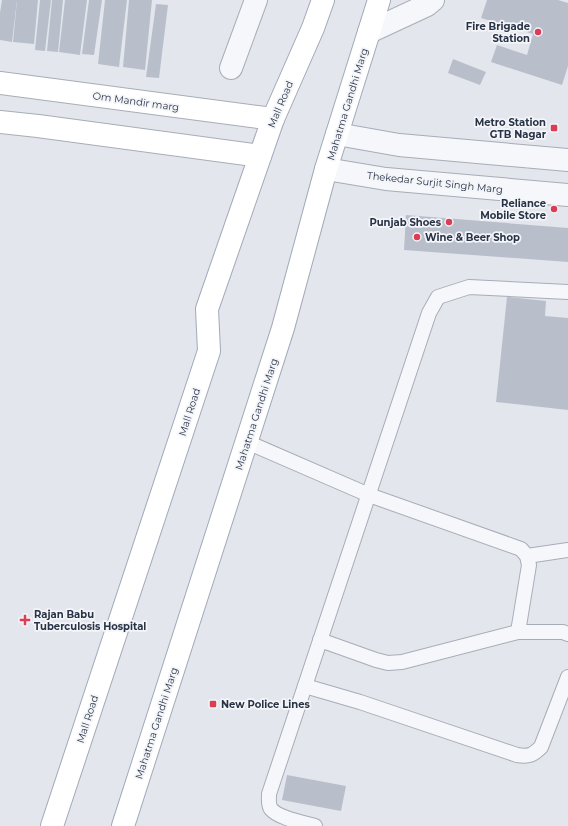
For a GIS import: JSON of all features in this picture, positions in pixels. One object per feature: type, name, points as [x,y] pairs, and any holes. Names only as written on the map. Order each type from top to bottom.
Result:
[{"type":"main road","name":"Mahatma Gandhi Marg","points":[[123,826],[283,328],[326,169],[379,0]]},
{"type":"main road","name":"Mall Road","points":[[52,826],[209,350],[207,309],[273,119],[319,2]]},
{"type":"main road","name":"Om Mandir marg","points":[[0,83],[273,119]]},
{"type":"main road","points":[[0,122],[260,156]]},
{"type":"street","points":[[231,68],[256,0]]},
{"type":"street","points":[[369,32],[427,5],[433,0]]},
{"type":"street","points":[[337,134],[399,145],[568,160]]},
{"type":"street","name":"Thekedar Surjit Singh Marg","points":[[326,169],[386,179],[568,195]]},
{"type":"lane","points":[[315,826],[278,815],[271,810],[269,804],[269,794],[429,313],[438,297],[469,287],[568,292]]},
{"type":"lane","points":[[247,442],[369,495],[521,549],[527,556],[529,565],[518,632]]},
{"type":"lane","points":[[527,556],[568,550]]},
{"type":"lane","points":[[320,640],[388,663],[402,662],[518,632],[563,632],[568,634]]},
{"type":"lane","points":[[305,686],[360,702],[517,755],[525,756],[534,754],[541,746],[568,677]]},
{"type":"building","points":[[2,0],[17,0],[12,42],[0,40],[0,13]]},
{"type":"building","points":[[17,0],[38,0],[34,44],[13,42]]},
{"type":"building","points":[[40,0],[51,0],[45,51],[35,50]]},
{"type":"building","points":[[52,0],[63,0],[58,52],[47,51]]},
{"type":"building","points":[[65,0],[87,0],[80,55],[59,52]]},
{"type":"building","points":[[89,0],[102,0],[94,55],[82,54]]},
{"type":"building","points":[[105,0],[127,0],[119,67],[98,64]]},
{"type":"building","points":[[129,0],[152,0],[145,70],[123,67]]},
{"type":"building","points":[[487,0],[558,0],[568,3],[568,66],[562,85],[491,62],[497,45],[527,55],[533,34],[481,18]]},
{"type":"building","points":[[156,4],[168,5],[159,78],[146,77]]},
{"type":"building","points":[[453,59],[486,72],[480,85],[448,73]]},
{"type":"building","points":[[406,215],[568,228],[568,262],[404,250]]},
{"type":"building","points":[[507,297],[546,301],[545,316],[568,318],[568,410],[496,402]]},
{"type":"building","points":[[287,775],[346,786],[341,811],[282,800]]},
{"type":"place","name":"Fire Brigade Station","points":[[538,32]]},
{"type":"place","name":"Metro Station GTB Nagar","points":[[554,128]]},
{"type":"place","name":"Reliance Mobile Store","points":[[554,209]]},
{"type":"place","name":"Punjab Shoes","points":[[449,222]]},
{"type":"place","name":"Wine & Beer Shop","points":[[417,237]]},
{"type":"place","name":"Rajan Babu Tuberculosis Hospital","points":[[25,620]]},
{"type":"place","name":"New Police Lines","points":[[213,704]]}]
